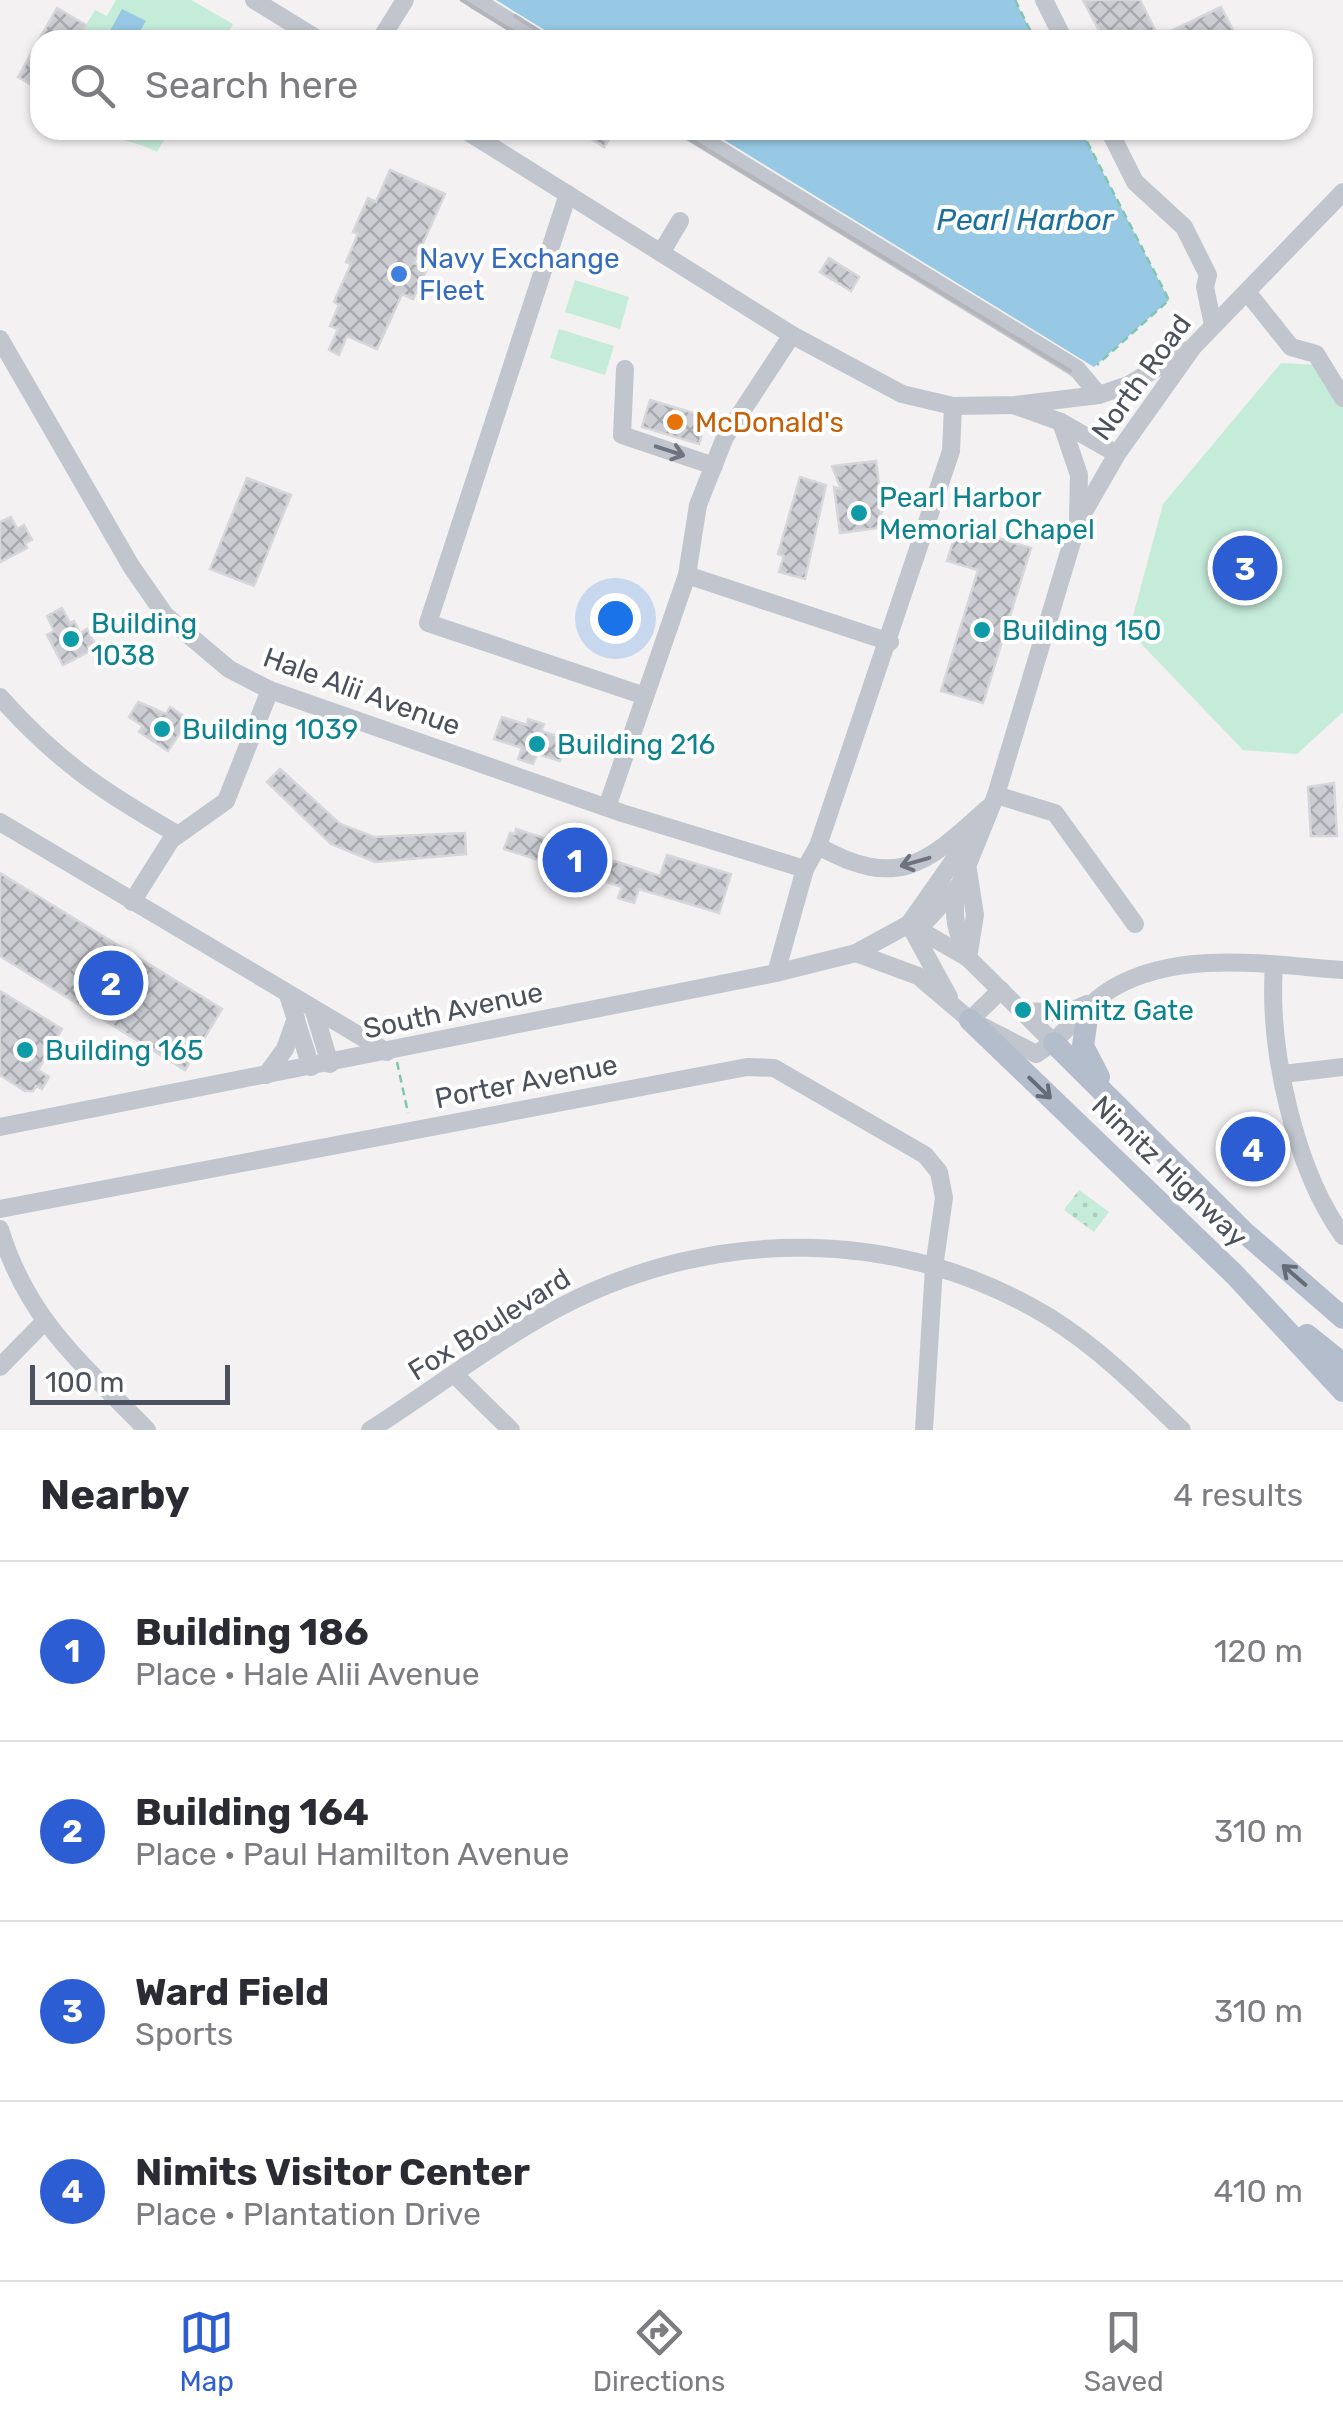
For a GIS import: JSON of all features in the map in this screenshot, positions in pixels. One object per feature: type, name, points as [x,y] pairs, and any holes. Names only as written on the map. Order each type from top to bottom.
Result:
[{"type":"main road","points":[[1095,1004],[1083,1046],[1109,1098]]},
{"type":"main road","name":"Nimitz Highway","points":[[970,1020],[1235,1275],[1343,1391]]},
{"type":"main road","name":"Nimitz Highway","points":[[1054,1043],[1244,1232],[1343,1318]]},
{"type":"main road","points":[[1235,1275],[1343,1364]]},
{"type":"street","points":[[254,0],[303,30]]},
{"type":"street","points":[[386,30],[405,0]]},
{"type":"street","points":[[475,0],[524,30]]},
{"type":"street","points":[[1044,0],[1059,30]]},
{"type":"street","points":[[481,140],[792,334],[902,394],[953,406],[1015,405],[1099,395],[1128,385],[1193,348]]},
{"type":"street","points":[[703,140],[1077,369],[1099,395]]},
{"type":"street","points":[[1114,140],[1135,182],[1184,227],[1208,275],[1205,287],[1213,325]]},
{"type":"street","name":"North Road","points":[[909,924],[928,919],[964,877],[994,800],[1078,522],[1118,454],[1193,348],[1343,192]]},
{"type":"street","points":[[568,194],[428,623],[645,696]]},
{"type":"street","points":[[661,252],[680,220]]},
{"type":"street","points":[[1247,292],[1291,347],[1316,354],[1343,398]]},
{"type":"street","points":[[607,808],[687,575],[698,505],[742,407],[792,334]]},
{"type":"street","name":"Hale Alii Avenue","points":[[0,339],[131,566],[165,615],[229,669],[270,690],[607,808],[806,869]]},
{"type":"street","points":[[624,369],[622,435],[714,466]]},
{"type":"street","points":[[1015,405],[1061,422],[1118,454]]},
{"type":"street","points":[[776,973],[806,869],[818,846],[890,642],[951,451],[953,406]]},
{"type":"street","points":[[1061,422],[1079,475],[1078,522]]},
{"type":"street","points":[[687,575],[890,642]]},
{"type":"street","points":[[132,902],[177,834],[226,801],[270,690]]},
{"type":"street","points":[[0,697],[38,739],[87,782],[177,834]]},
{"type":"street","points":[[818,846],[860,865],[906,866],[935,856],[994,800],[1055,813],[1134,924]]},
{"type":"street","name":"North Road","points":[[909,924],[994,800]]},
{"type":"street","points":[[0,822],[288,995],[391,1052]]},
{"type":"street","points":[[964,877],[953,906],[955,924],[968,958]]},
{"type":"street","points":[[909,924],[968,958],[1054,1043]]},
{"type":"street","points":[[909,924],[950,999]]},
{"type":"street","name":"South Avenue","points":[[0,1127],[776,973],[856,953],[909,924]]},
{"type":"street","points":[[856,953],[905,968],[950,999]]},
{"type":"street","points":[[1001,990],[970,1020],[1014,1039],[1027,1053],[1036,1054],[1054,1043],[1095,1004],[1142,974],[1217,963],[1343,970]]},
{"type":"street","points":[[1274,965],[1271,1022],[1283,1074],[1318,1194],[1343,1236]]},
{"type":"street","points":[[288,995],[311,1066]]},
{"type":"street","name":"Nimitz Highway","points":[[950,999],[970,1020]]},
{"type":"street","points":[[1023,1012],[1066,1013],[1095,1004]]},
{"type":"street","points":[[314,1010],[330,1064]]},
{"type":"street","points":[[266,1075],[286,1048],[296,1018]]},
{"type":"street","name":"Porter Avenue","points":[[0,1209],[748,1066],[774,1068],[933,1164],[943,1182],[924,1430]]},
{"type":"street","points":[[1283,1074],[1343,1067]]},
{"type":"street","points":[[0,1228],[17,1278],[43,1323],[147,1430]]},
{"type":"street","name":"Fox Boulevard","points":[[370,1430],[560,1307],[640,1271],[706,1254],[778,1245],[890,1255],[983,1284],[1048,1316],[1107,1358],[1182,1430]]},
{"type":"street","points":[[0,1367],[43,1323]]},
{"type":"street","points":[[456,1376],[510,1430]]},
{"type":"path","points":[[1015,0],[1030,30]]},
{"type":"path","points":[[1086,140],[1169,300],[1094,367]]},
{"type":"path","points":[[391,1052],[413,1131]]},
{"type":"green space","points":[[116,0],[191,0],[233,24],[230,30],[45,30],[57,8],[86,25],[95,10],[107,16]]},
{"type":"green space","points":[[30,56],[30,84],[18,77]]},
{"type":"green space","points":[[124,140],[164,140],[157,152]]},
{"type":"green space","points":[[575,280],[629,297],[620,329],[565,312]]},
{"type":"green space","points":[[559,329],[614,346],[605,375],[550,358]]},
{"type":"green space","points":[[1281,363],[1318,365],[1343,407],[1343,712],[1297,754],[1243,750],[1129,631],[1163,504]]},
{"type":"green space","points":[[1079,1190],[1109,1212],[1094,1232],[1064,1210]]},
{"type":"water","points":[[496,0],[1015,0],[1030,30],[545,30]]},
{"type":"water","points":[[122,9],[146,21],[141,30],[110,30]]},
{"type":"water","name":"Pearl Harbor","points":[[724,140],[1086,140],[1169,300],[1094,367]]},
{"type":"building","points":[[1083,0],[1140,0],[1155,30],[1099,30]]},
{"type":"building","points":[[1221,7],[1233,30],[1173,30]]},
{"type":"building","points":[[57,8],[86,25],[84,30],[45,30]]},
{"type":"building","points":[[30,56],[30,84],[18,77]]},
{"type":"building","points":[[390,170],[445,194],[414,263],[427,269],[413,299],[402,294],[377,349],[347,336],[339,355],[329,350],[338,329],[330,326],[339,305],[334,302],[351,264],[346,262],[358,234],[353,232],[368,198],[376,202]]},
{"type":"building","points":[[829,258],[859,277],[851,291],[820,272]]},
{"type":"building","name":"McDonald's","points":[[650,400],[707,417],[699,444],[642,427]]},
{"type":"building","name":"Pearl Harbor Memorial Chapel","points":[[876,461],[880,492],[886,491],[878,528],[840,533],[834,487],[841,489],[832,466]]},
{"type":"building","points":[[800,477],[826,485],[805,579],[779,572],[784,556],[778,554]]},
{"type":"building","points":[[247,478],[291,495],[254,586],[210,569]]},
{"type":"building","points":[[11,517],[17,529],[24,525],[32,540],[25,543],[27,548],[0,562],[0,522]]},
{"type":"building","name":"Building 150","points":[[958,526],[1031,548],[983,703],[941,691],[978,570],[947,561]]},
{"type":"building","name":"Building 1038","points":[[62,608],[80,633],[87,629],[95,644],[88,647],[90,651],[63,665],[47,635],[54,631],[47,616]]},
{"type":"building","name":"Building 1039","points":[[138,702],[166,714],[170,707],[184,716],[180,722],[185,725],[168,751],[139,732],[143,726],[129,717]]},
{"type":"building","name":"Building 216","points":[[502,717],[527,725],[528,719],[544,724],[541,731],[567,739],[560,761],[537,754],[533,764],[518,759],[522,748],[494,739]]},
{"type":"building","points":[[280,769],[340,824],[374,837],[465,833],[466,854],[375,862],[331,844],[267,782]]},
{"type":"building","points":[[1334,783],[1337,836],[1311,836],[1308,787]]},
{"type":"building","points":[[516,829],[660,876],[667,855],[731,874],[719,913],[639,889],[634,903],[618,898],[622,887],[504,849],[510,833],[515,834]]},
{"type":"building","points":[[0,873],[222,1009],[185,1070],[0,956]]},
{"type":"building","name":"Building 165","points":[[0,991],[62,1029],[38,1070],[49,1077],[42,1089],[36,1086],[33,1091],[25,1091],[0,1075]]},
{"type":"building","points":[[1265,1118],[1280,1169],[1240,1180],[1226,1129]]},
{"type":"railway","points":[[462,0],[511,30]]},
{"type":"railway","points":[[515,16],[537,30]]},
{"type":"railway","points":[[691,140],[1070,371]]},
{"type":"place","name":"Navy Exchange Fleet","points":[[399,274]]},
{"type":"place","name":"McDonald's","points":[[675,422]]},
{"type":"place","name":"Pearl Harbor Memorial Chapel","points":[[859,513]]},
{"type":"place","name":"Ward Field","points":[[1245,568]]},
{"type":"place","name":"Building 150","points":[[982,630]]},
{"type":"place","name":"Building 1038","points":[[71,639]]},
{"type":"place","name":"Building 1039","points":[[162,729]]},
{"type":"place","name":"Building 216","points":[[537,744]]},
{"type":"place","name":"Building 186","points":[[575,860]]},
{"type":"place","name":"Building 164","points":[[111,983]]},
{"type":"place","name":"Nimitz Gate","points":[[1023,1010]]},
{"type":"place","name":"Building 165","points":[[25,1050]]},
{"type":"place","name":"Nimits Visitor Center","points":[[1253,1149]]}]
